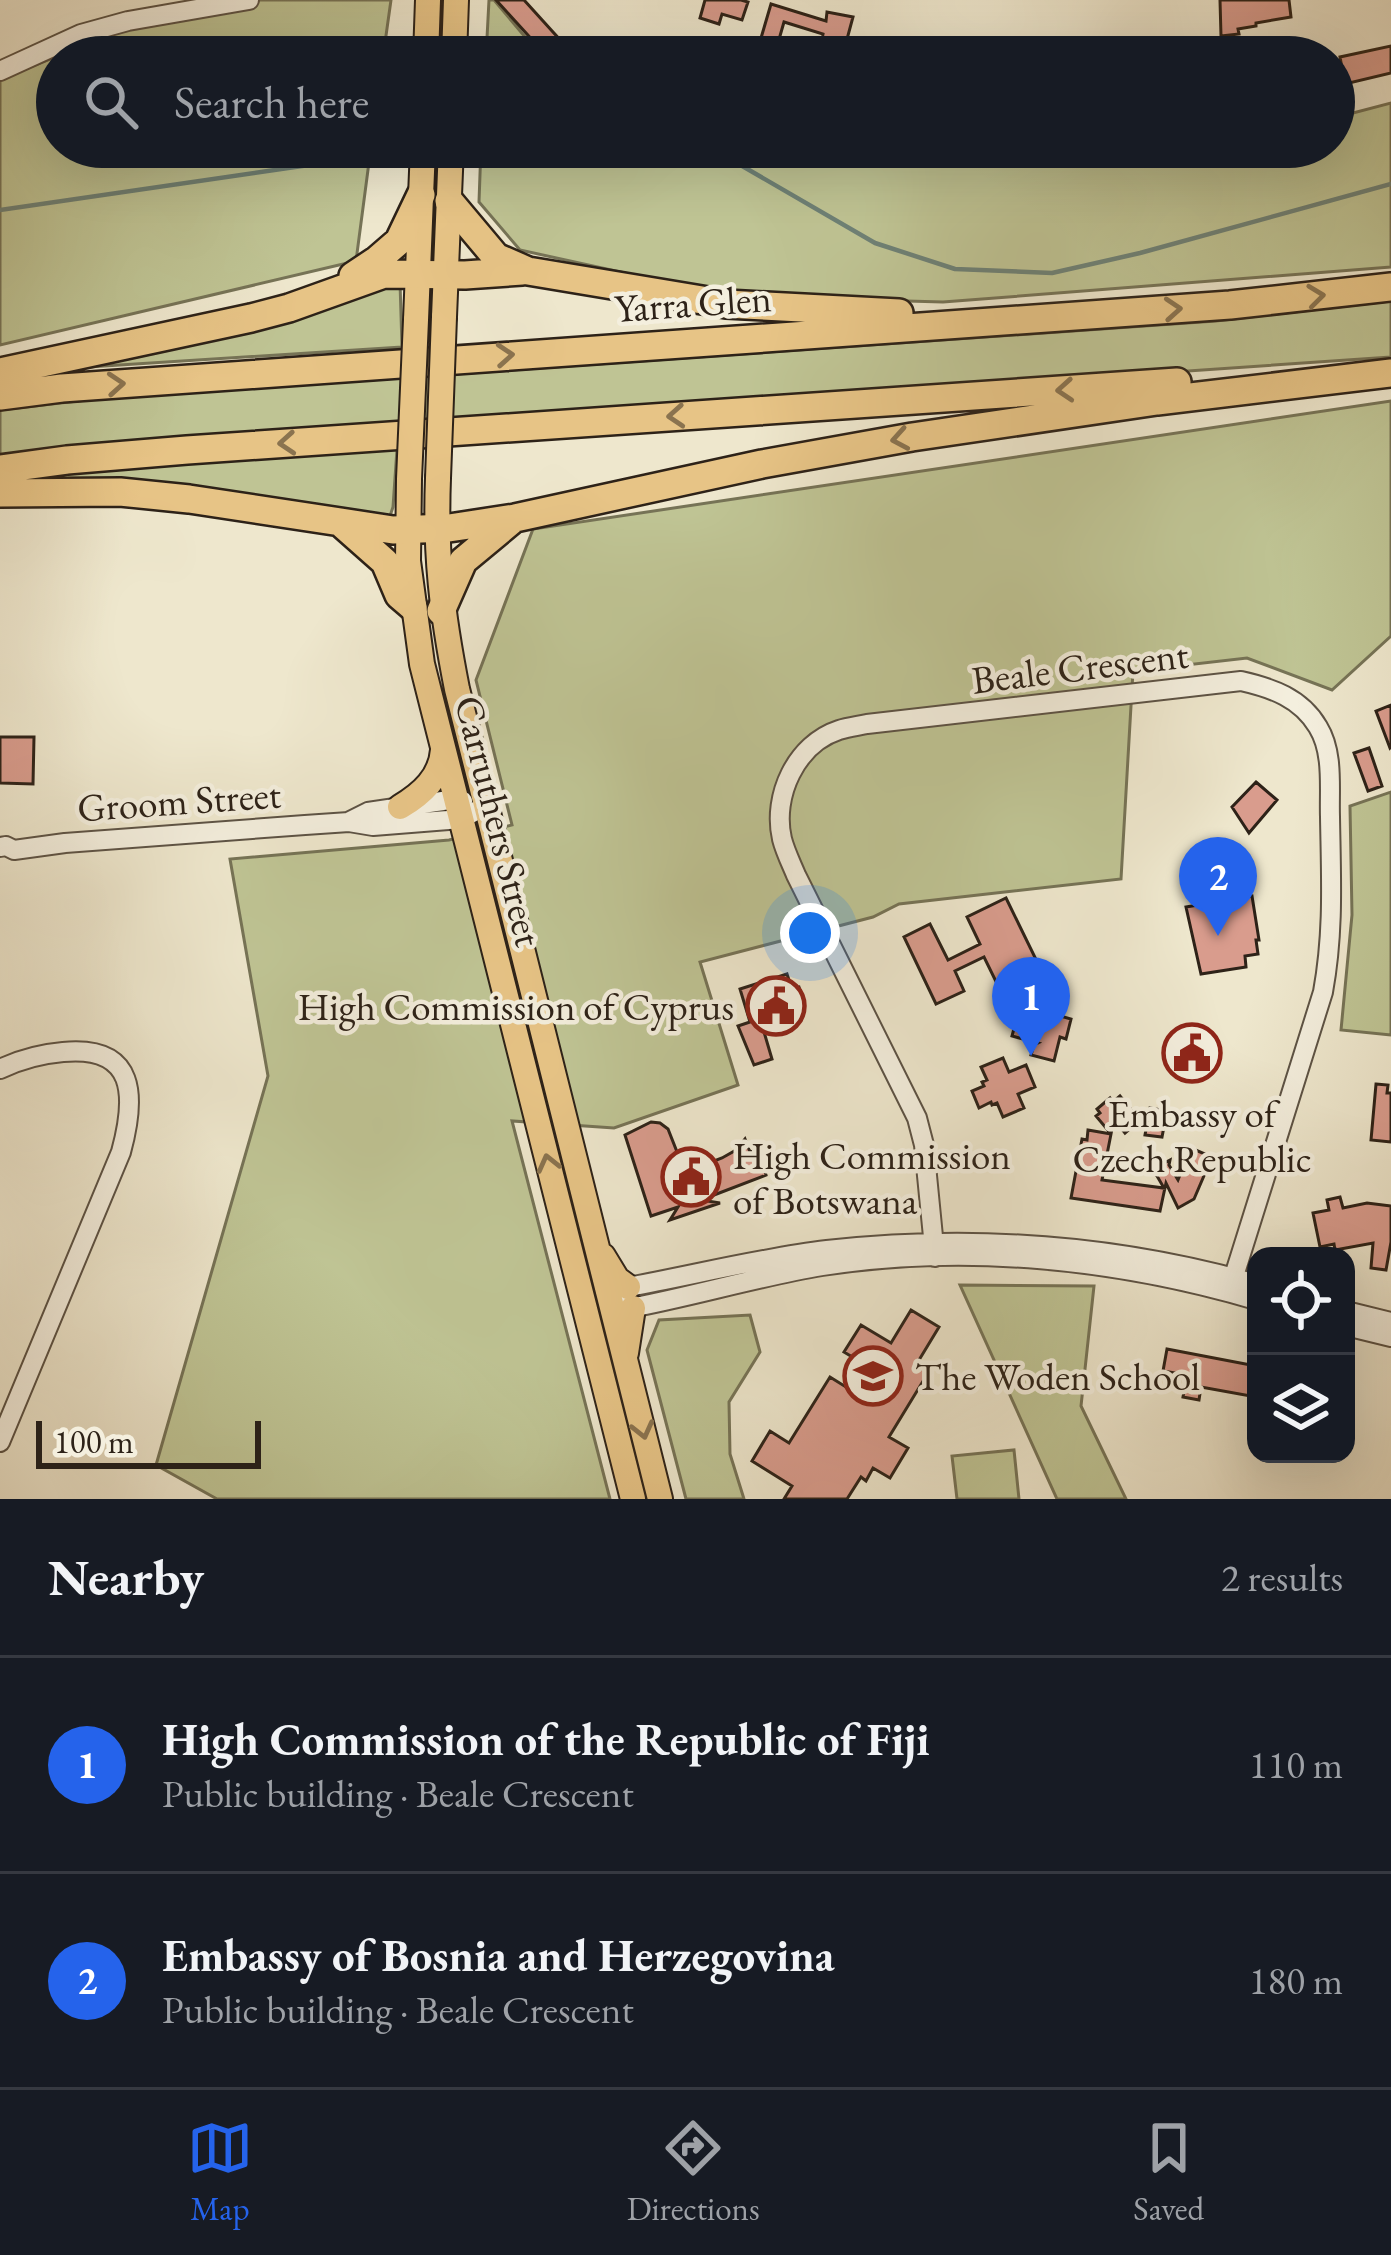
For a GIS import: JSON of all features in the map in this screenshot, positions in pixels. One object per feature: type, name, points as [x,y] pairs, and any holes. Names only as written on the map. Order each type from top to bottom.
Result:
[{"type":"highway","points":[[324,294],[399,241],[435,198],[496,257],[528,271]]},
{"type":"highway","points":[[0,372],[251,318],[384,274],[528,271],[726,304],[1022,319]]},
{"type":"highway","name":"Yarra Glen","points":[[0,396],[1230,305],[1391,287]]},
{"type":"highway","points":[[0,469],[187,450],[1391,371]]},
{"type":"highway","points":[[0,494],[120,492],[342,524],[423,530],[515,518],[912,437],[1391,371]]},
{"type":"highway","points":[[442,611],[463,561],[515,518]]},
{"type":"highway","points":[[342,524],[385,562],[399,595],[412,607]]},
{"type":"main road","points":[[427,36],[428,0]]},
{"type":"main road","points":[[455,36],[456,0]]},
{"type":"main road","name":"Carruthers Street","points":[[428,168],[435,198],[433,273],[444,317],[437,478],[423,530],[408,561],[412,607],[443,750],[633,1499]]},
{"type":"main road","name":"Carruthers Street","points":[[435,198],[444,168]]},
{"type":"main road","name":"Carruthers Street","points":[[433,273],[416,320],[409,478],[595,1244],[617,1279],[623,1299]]},
{"type":"main road","points":[[400,807],[434,777],[442,766],[443,750]]},
{"type":"main road","points":[[623,1299],[625,1362],[660,1499]]},
{"type":"street","points":[[77,36],[128,21],[249,0]]},
{"type":"street","points":[[0,71],[36,55]]},
{"type":"street","name":"Beale Crescent","points":[[935,1250],[917,1118],[782,841],[782,790],[796,763],[813,744],[836,730],[867,724],[1241,681],[1270,688],[1299,703],[1319,728],[1329,757],[1333,892],[1323,992],[1231,1285]]},
{"type":"street","name":"Groom Street","points":[[5,852],[65,843],[349,822],[373,826],[485,806]]},
{"type":"street","name":"Groom Street","points":[[349,822],[368,812],[400,807],[459,809]]},
{"type":"street","points":[[0,1069],[46,1053],[107,1055],[118,1066],[128,1090],[130,1117],[121,1152],[0,1442]]},
{"type":"street","points":[[577,1276],[623,1299],[935,1250],[1247,1284]]},
{"type":"street","points":[[1231,1285],[1247,1295]]},
{"type":"street","points":[[593,1340],[623,1299]]},
{"type":"street","points":[[1355,1313],[1391,1322]]},
{"type":"street","points":[[1355,1328],[1391,1337]]},
{"type":"green space","points":[[260,0],[391,0],[386,36],[108,36]]},
{"type":"green space","points":[[489,0],[494,0],[524,36],[487,36]]},
{"type":"green space","points":[[36,65],[36,168],[368,168],[356,261],[0,345],[0,79]]},
{"type":"green space","points":[[1391,103],[1391,267],[943,302],[730,296],[520,250],[479,202],[480,168],[1355,168],[1355,112]]},
{"type":"green space","points":[[400,282],[402,347],[73,368]]},
{"type":"green space","points":[[1391,301],[1391,357],[0,457],[0,410],[95,399],[1216,321]]},
{"type":"green space","points":[[1391,401],[1391,636],[1332,690],[1247,658],[1133,671],[1121,879],[899,904],[873,917],[700,962],[738,1085],[614,1128],[512,1121],[610,1499],[217,1499],[156,1465],[268,1076],[230,859],[449,840],[512,825],[476,680],[533,529]]},
{"type":"green space","points":[[397,449],[389,519],[1,481],[144,466]]},
{"type":"green space","points":[[1391,792],[1391,1035],[1341,1030],[1352,915],[1350,806]]},
{"type":"green space","points":[[960,1285],[1094,1286],[1081,1406],[1126,1499],[1057,1499]]},
{"type":"green space","points":[[750,1315],[760,1352],[729,1402],[730,1454],[744,1499],[686,1499],[647,1350],[659,1320]]},
{"type":"green space","points":[[1014,1450],[1019,1499],[957,1499],[952,1456]]},
{"type":"building","points":[[496,0],[524,0],[557,36],[529,36]]},
{"type":"building","points":[[705,0],[748,2],[742,20],[722,14],[719,24],[700,18]]},
{"type":"building","points":[[1220,0],[1289,0],[1291,17],[1221,36]]},
{"type":"building","points":[[771,4],[826,21],[827,12],[853,17],[848,36],[823,36],[784,22],[780,36],[762,36]]},
{"type":"building","points":[[1391,46],[1391,73],[1355,82],[1355,54]]},
{"type":"building","points":[[1391,705],[1391,747],[1390,748],[1376,711]]},
{"type":"building","points":[[0,737],[34,737],[33,784],[0,783]]},
{"type":"building","points":[[1369,748],[1382,786],[1368,791],[1354,753]]},
{"type":"building","points":[[1256,782],[1277,800],[1249,833],[1232,807]]},
{"type":"building","points":[[1252,896],[1258,954],[1245,956],[1246,967],[1201,974],[1186,907]]},
{"type":"building","points":[[1006,898],[1047,982],[1006,1002],[984,957],[955,971],[964,991],[936,1004],[904,937],[930,924],[948,960],[980,944],[967,917]]},
{"type":"building","points":[[787,974],[792,989],[799,987],[804,1003],[797,1006],[801,1020],[764,1032],[772,1059],[754,1065],[738,1026],[750,1022],[740,989]]},
{"type":"building","points":[[1039,1010],[1071,1019],[1054,1061],[1031,1055],[1038,1043],[1012,1036],[1016,1021],[1035,1026]]},
{"type":"building","points":[[1003,1058],[1009,1072],[1026,1065],[1035,1087],[1018,1094],[1024,1108],[1003,1117],[997,1103],[979,1108],[972,1091],[987,1080],[981,1067]]},
{"type":"building","points":[[1376,1084],[1388,1085],[1387,1093],[1391,1093],[1391,1142],[1371,1140]]},
{"type":"building","points":[[1120,1096],[1140,1120],[1125,1133],[1114,1119],[1111,1134],[1096,1116],[1097,1109]]},
{"type":"building","points":[[1150,1108],[1167,1111],[1162,1137],[1145,1135]]},
{"type":"building","points":[[651,1122],[668,1129],[679,1157],[677,1171],[722,1158],[745,1139],[766,1175],[701,1200],[720,1203],[670,1220],[678,1207],[651,1216],[625,1135]]},
{"type":"building","points":[[1088,1130],[1111,1134],[1102,1180],[1164,1188],[1153,1169],[1170,1160],[1178,1180],[1191,1148],[1212,1157],[1194,1199],[1178,1208],[1166,1183],[1160,1211],[1071,1198],[1082,1139],[1087,1140]]},
{"type":"building","points":[[1340,1197],[1343,1208],[1367,1203],[1391,1206],[1386,1270],[1371,1268],[1373,1243],[1320,1247],[1313,1213],[1329,1210],[1327,1200]]},
{"type":"building","points":[[911,1310],[939,1327],[916,1365],[928,1373],[889,1437],[908,1448],[890,1478],[873,1468],[847,1499],[784,1499],[792,1486],[752,1461],[770,1431],[789,1443],[830,1377],[854,1392],[869,1367],[844,1352],[861,1325],[891,1343]]},
{"type":"building","points":[[1167,1349],[1247,1364],[1247,1395],[1201,1387],[1199,1400],[1183,1397],[1187,1375],[1163,1371]]},
{"type":"waterway","points":[[0,210],[289,168]]},
{"type":"waterway","points":[[746,168],[875,243],[955,269],[1052,273],[1391,184]]},
{"type":"place","name":"Embassy of Bosnia and Herzegovina","points":[[1218,936]]},
{"type":"place","name":"High Commission of Cyprus","points":[[776,1006]]},
{"type":"place","name":"Embassy of Czech Republic","points":[[1192,1053]]},
{"type":"place","name":"High Commission of the Republic of Fiji","points":[[1031,1056]]},
{"type":"place","name":"High Commission of Botswana","points":[[691,1177]]},
{"type":"place","name":"The Woden School","points":[[873,1376]]}]
